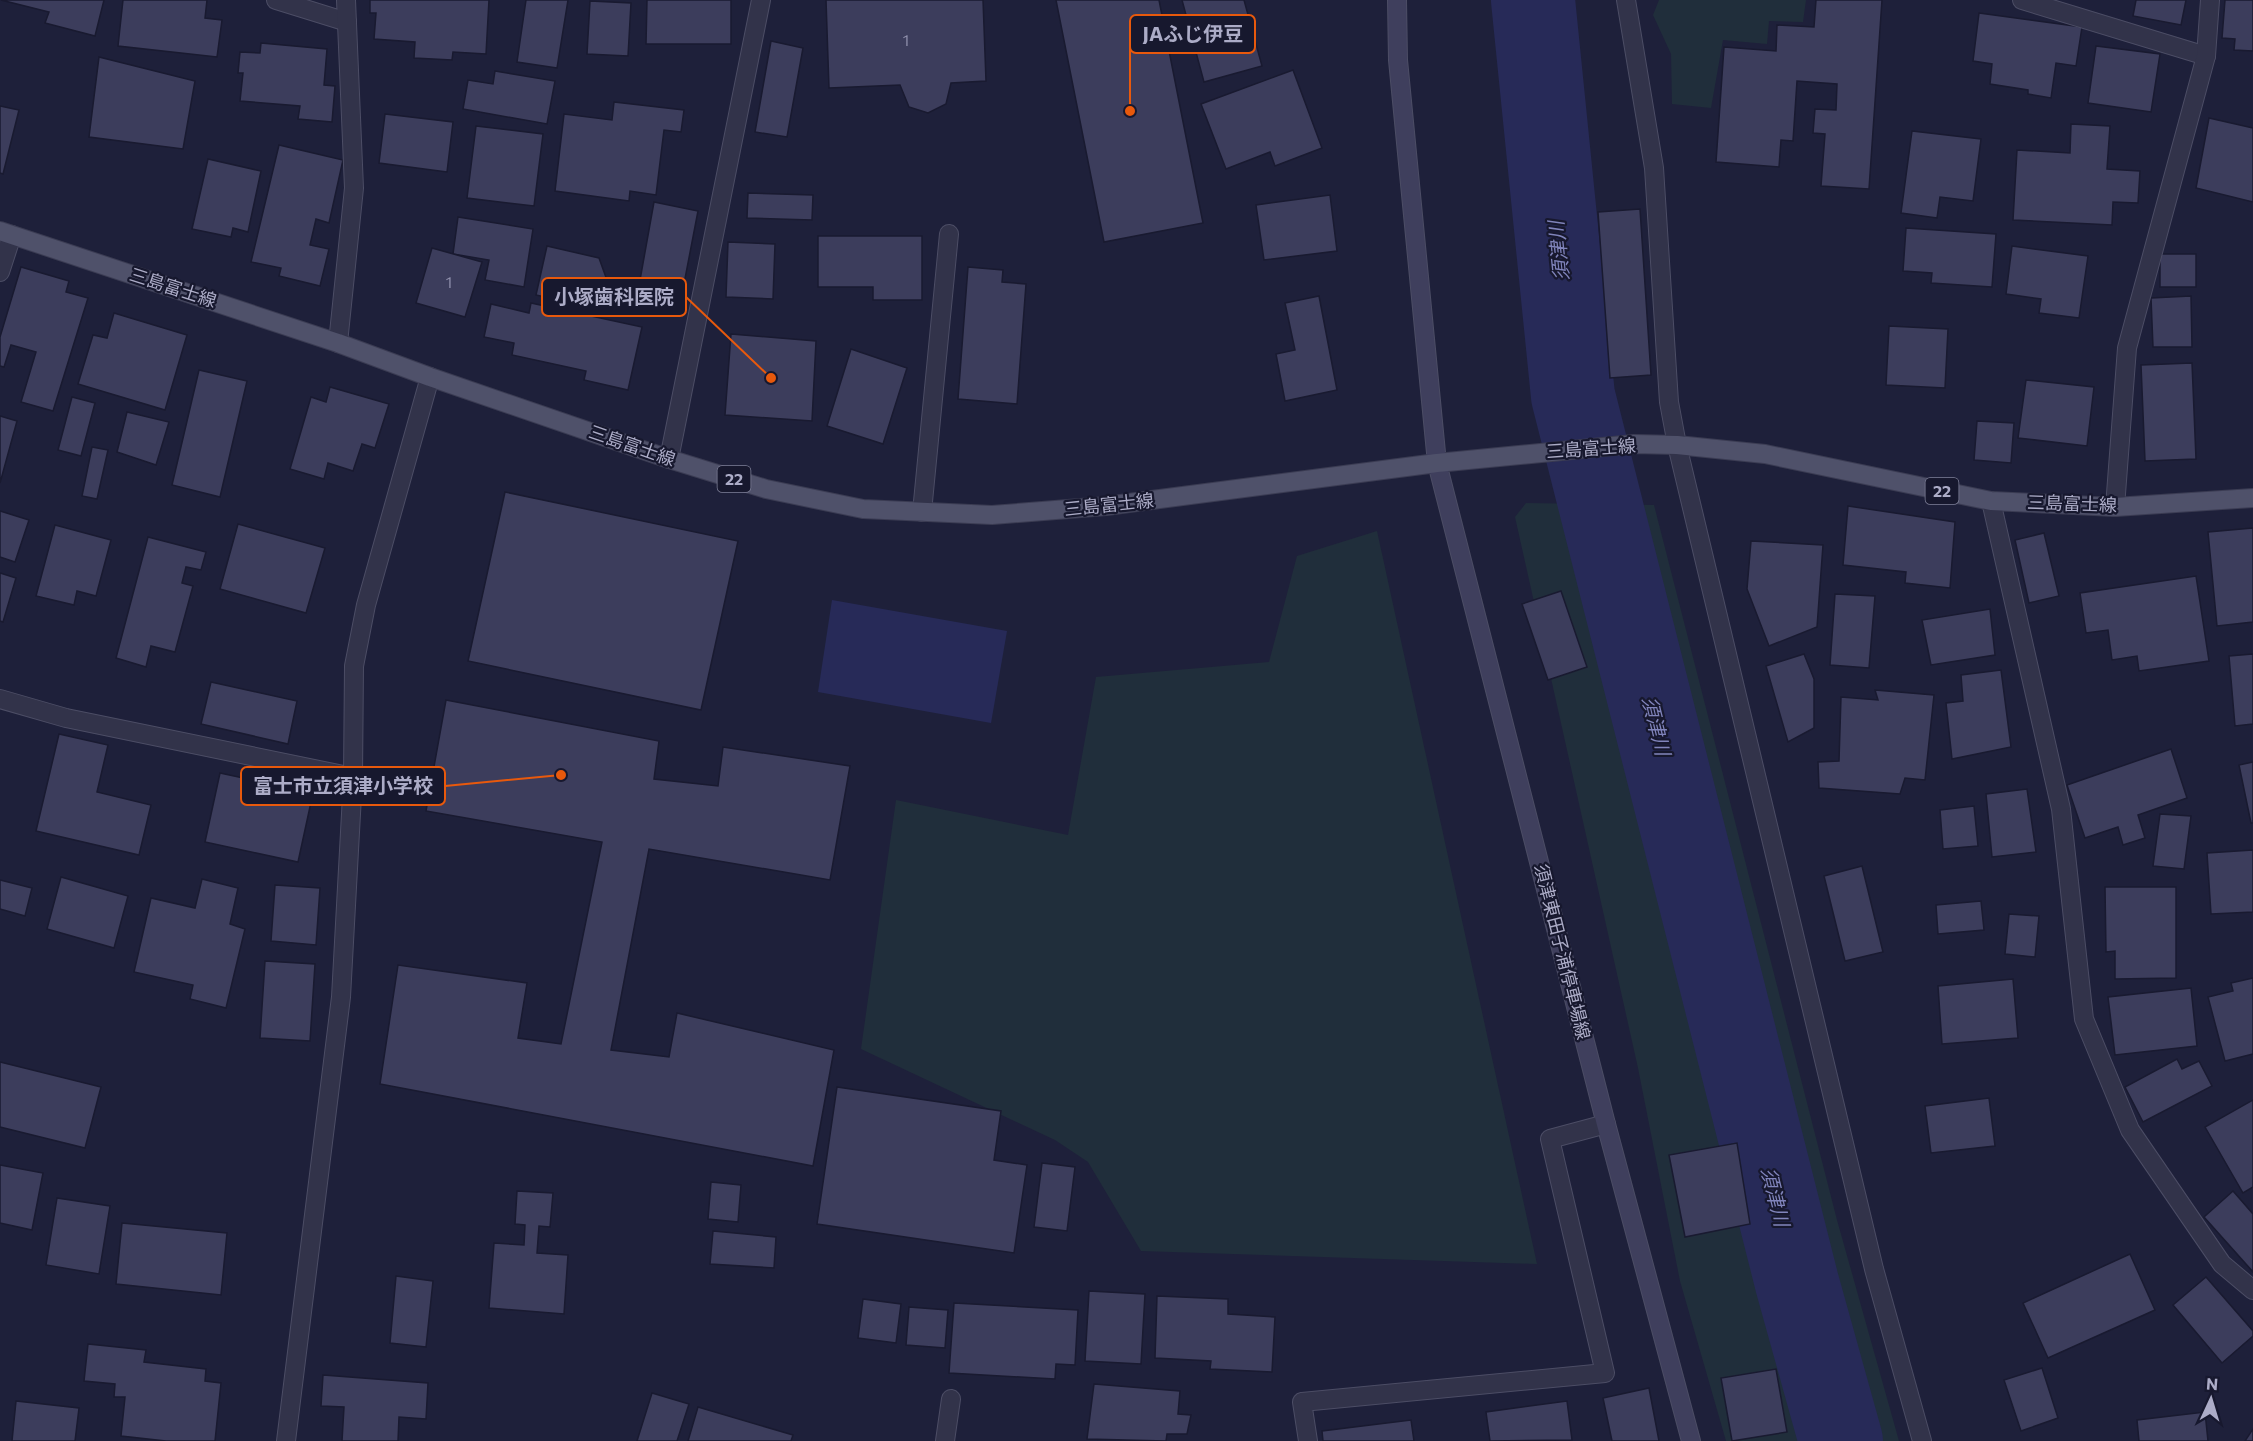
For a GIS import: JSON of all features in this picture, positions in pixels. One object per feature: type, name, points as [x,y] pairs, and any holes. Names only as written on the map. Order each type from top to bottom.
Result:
[{"type":"main road","name":"須津東田子浦停車場線","points":[[1397,0],[1398,60],[1437,463],[1606,1124],[1691,1441]]},
{"type":"main road","name":"三島富士線","points":[[6,233],[338,343],[669,459],[766,489],[862,509],[992,515],[1106,506],[1437,463],[1634,444],[1677,445],[1765,454],[1991,501],[2115,507],[2253,498]]},
{"type":"street","points":[[276,0],[347,22]]},
{"type":"street","points":[[338,343],[354,188],[346,0]]},
{"type":"street","points":[[669,459],[761,0]]},
{"type":"street","points":[[1626,0],[1654,168],[1669,402],[1677,445],[1868,1246],[1922,1441]]},
{"type":"street","points":[[2022,0],[2206,56]]},
{"type":"street","points":[[2115,507],[2127,348],[2206,56],[2210,0]]},
{"type":"street","points":[[0,272],[6,233]]},
{"type":"street","points":[[921,512],[949,234]]},
{"type":"street","points":[[286,1441],[341,997],[353,777],[356,655],[366,604],[430,377]]},
{"type":"street","points":[[1991,501],[2061,809],[2084,1019],[2130,1130],[2222,1264],[2253,1290]]},
{"type":"street","points":[[0,699],[66,718],[353,777]]},
{"type":"street","points":[[1308,1441],[1302,1402],[1605,1374],[1550,1139],[1606,1124]]},
{"type":"street","points":[[945,1441],[951,1399]]},
{"type":"shaded area","points":[[1659,0],[1806,0],[1803,22],[1769,21],[1767,44],[1723,40],[1711,108],[1672,104],[1671,54],[1653,15]]},
{"type":"shaded area","points":[[1526,503],[1654,505],[1837,1220],[1899,1441],[1726,1441],[1680,1281],[1638,1068],[1515,517]]},
{"type":"shaded area","points":[[1377,531],[1537,1264],[1141,1251],[1088,1162],[1055,1140],[861,1049],[896,800],[1068,835],[1096,677],[1269,662],[1297,556]]},
{"type":"shaded area","points":[[832,600],[1007,631],[991,723],[818,692]]},
{"type":"building","points":[[1,0],[104,0],[95,36],[45,23],[49,12]]},
{"type":"building","points":[[123,0],[207,0],[205,18],[222,20],[217,57],[118,46]]},
{"type":"building","points":[[370,0],[489,0],[486,54],[453,52],[452,60],[414,58],[415,42],[374,39],[376,13],[370,13]]},
{"type":"building","points":[[526,0],[568,0],[557,68],[517,62]]},
{"type":"building","points":[[647,0],[731,0],[731,44],[646,44]]},
{"type":"building","points":[[826,0],[983,0],[986,81],[951,83],[946,104],[928,113],[909,107],[900,85],[829,88]]},
{"type":"building","points":[[1056,0],[1159,0],[1203,223],[1104,242]]},
{"type":"building","points":[[1182,0],[1244,0],[1262,66],[1204,82]]},
{"type":"building","points":[[1816,0],[1882,0],[1869,189],[1821,186],[1825,134],[1813,133],[1815,109],[1836,110],[1837,84],[1797,81],[1793,141],[1781,140],[1779,167],[1716,162],[1724,47],[1776,51],[1777,25],[1814,27]]},
{"type":"building","points":[[2136,0],[2186,0],[2181,25],[2133,16]]},
{"type":"building","points":[[2225,0],[2253,0],[2253,51],[2234,50],[2235,39],[2222,38]]},
{"type":"building","points":[[590,1],[631,3],[628,56],[587,54]]},
{"type":"building","points":[[1979,13],[2082,27],[2076,66],[2056,63],[2051,98],[2028,94],[2028,90],[1990,84],[1992,64],[1973,61]]},
{"type":"building","points":[[771,41],[803,48],[787,137],[755,132]]},
{"type":"building","points":[[261,43],[327,49],[324,85],[335,86],[332,122],[298,119],[300,106],[240,101],[243,73],[238,73],[240,52],[260,53]]},
{"type":"building","points":[[2096,46],[2160,54],[2151,112],[2088,103]]},
{"type":"building","points":[[99,57],[195,81],[183,149],[89,137]]},
{"type":"building","points":[[1293,70],[1322,148],[1275,166],[1270,152],[1226,169],[1201,104]]},
{"type":"building","points":[[495,71],[555,81],[547,124],[463,109],[468,80],[493,84]]},
{"type":"building","points":[[614,102],[684,110],[681,132],[664,130],[656,195],[630,191],[629,201],[555,191],[564,114],[612,120]]},
{"type":"building","points":[[0,106],[19,110],[3,174],[0,173]]},
{"type":"building","points":[[385,114],[453,122],[447,172],[379,163]]},
{"type":"building","points":[[2209,118],[2253,128],[2253,202],[2196,188]]},
{"type":"building","points":[[2071,124],[2110,126],[2107,169],[2140,171],[2138,203],[2113,202],[2112,225],[2013,220],[2017,150],[2070,153]]},
{"type":"building","points":[[476,126],[543,134],[534,206],[467,198]]},
{"type":"building","points":[[1912,131],[1981,139],[1973,201],[1940,197],[1937,218],[1901,213]]},
{"type":"building","points":[[279,145],[343,160],[329,223],[316,219],[310,245],[329,249],[320,286],[279,276],[281,268],[251,262]]},
{"type":"building","points":[[208,159],[261,171],[248,232],[233,228],[231,237],[192,229]]},
{"type":"building","points":[[748,193],[813,195],[812,220],[747,218]]},
{"type":"building","points":[[1330,195],[1337,251],[1264,260],[1256,205]]},
{"type":"building","points":[[654,202],[698,211],[683,289],[640,280]]},
{"type":"building","points":[[1640,209],[1651,375],[1610,378],[1598,212]]},
{"type":"building","points":[[458,217],[533,229],[524,287],[485,280],[489,260],[453,254]]},
{"type":"building","points":[[1906,228],[1996,234],[1992,287],[1931,283],[1932,273],[1903,271]]},
{"type":"building","points":[[818,236],[922,236],[922,300],[873,300],[873,287],[818,287]]},
{"type":"building","points":[[728,242],[775,244],[773,299],[726,297]]},
{"type":"building","points":[[547,246],[599,258],[608,283],[601,310],[536,295]]},
{"type":"building","points":[[2012,246],[2088,256],[2079,318],[2039,313],[2041,299],[2006,294]]},
{"type":"building","points":[[432,248],[482,262],[465,317],[416,303]]},
{"type":"building","points":[[2160,254],[2196,254],[2196,287],[2160,287]]},
{"type":"building","points":[[21,267],[69,281],[66,292],[88,298],[53,411],[21,402],[36,352],[11,345],[4,367],[0,366],[0,337]]},
{"type":"building","points":[[968,267],[1003,270],[1002,282],[1026,284],[1017,404],[958,399]]},
{"type":"building","points":[[1319,296],[1337,390],[1285,401],[1276,354],[1295,350],[1285,303]]},
{"type":"building","points":[[2191,296],[2192,347],[2153,347],[2151,298]]},
{"type":"building","points":[[531,303],[642,327],[628,390],[584,380],[586,371],[512,355],[514,343],[484,337],[491,304],[529,313]]},
{"type":"building","points":[[114,313],[187,335],[165,410],[78,384],[93,335],[107,338]]},
{"type":"building","points":[[1889,326],[1948,329],[1945,388],[1886,385]]},
{"type":"building","points":[[731,334],[816,341],[812,421],[725,415]]},
{"type":"building","points":[[851,349],[907,368],[883,444],[827,426]]},
{"type":"building","points":[[2192,363],[2196,459],[2145,461],[2141,365]]},
{"type":"building","points":[[199,370],[247,381],[220,497],[172,485]]},
{"type":"building","points":[[2026,380],[2094,387],[2087,446],[2018,438]]},
{"type":"building","points":[[330,387],[389,404],[375,448],[362,444],[353,471],[328,463],[324,479],[290,469],[311,397],[326,402]]},
{"type":"building","points":[[72,397],[95,403],[81,456],[58,450]]},
{"type":"building","points":[[127,412],[169,422],[156,465],[117,452]]},
{"type":"building","points":[[0,416],[17,421],[0,483]]},
{"type":"building","points":[[1977,421],[2014,423],[2011,463],[1974,460]]},
{"type":"building","points":[[92,447],[108,450],[97,499],[82,496]]},
{"type":"building","points":[[505,492],[738,541],[701,710],[468,661]]},
{"type":"building","points":[[1848,506],[1955,522],[1950,588],[1905,583],[1906,572],[1843,565]]},
{"type":"building","points":[[0,511],[29,520],[15,562],[0,557]]},
{"type":"building","points":[[238,524],[325,548],[306,613],[220,589]]},
{"type":"building","points":[[55,525],[111,540],[96,596],[77,591],[74,605],[36,596]]},
{"type":"building","points":[[2253,528],[2253,622],[2217,626],[2208,532]]},
{"type":"building","points":[[2044,533],[2059,596],[2029,603],[2015,540]]},
{"type":"building","points":[[148,537],[206,552],[201,570],[186,567],[182,583],[193,586],[175,652],[151,646],[146,667],[116,658]]},
{"type":"building","points":[[1751,541],[1823,545],[1817,627],[1769,646],[1747,589]]},
{"type":"building","points":[[0,573],[16,578],[3,622],[0,621]]},
{"type":"building","points":[[2196,576],[2209,661],[2139,671],[2137,656],[2112,660],[2108,630],[2086,633],[2080,593]]},
{"type":"building","points":[[1561,591],[1587,667],[1548,680],[1522,604]]},
{"type":"building","points":[[1835,594],[1875,596],[1869,668],[1830,665]]},
{"type":"building","points":[[1990,609],[1995,655],[1931,665],[1922,620]]},
{"type":"building","points":[[1804,654],[1814,679],[1814,728],[1788,742],[1766,666]]},
{"type":"building","points":[[2253,654],[2253,724],[2235,726],[2229,656]]},
{"type":"building","points":[[2001,670],[2011,747],[1952,759],[1946,703],[1963,701],[1961,675]]},
{"type":"building","points":[[211,682],[297,701],[288,744],[201,724]]},
{"type":"building","points":[[1875,690],[1934,695],[1925,780],[1905,778],[1900,794],[1819,788],[1818,762],[1839,761],[1841,697],[1878,700]]},
{"type":"building","points":[[446,700],[659,741],[654,779],[718,786],[723,747],[850,766],[830,880],[649,849],[611,1050],[669,1057],[677,1013],[834,1050],[813,1166],[380,1084],[398,965],[527,983],[518,1038],[561,1044],[602,842],[426,811]]},
{"type":"building","points":[[59,734],[108,745],[97,792],[151,805],[139,855],[36,831]]},
{"type":"building","points":[[2171,749],[2187,798],[2138,815],[2145,838],[2123,845],[2118,827],[2085,838],[2067,785]]},
{"type":"building","points":[[2253,762],[2253,823],[2251,823],[2239,765]]},
{"type":"building","points":[[220,773],[313,793],[298,862],[205,842]]},
{"type":"building","points":[[2027,789],[2036,852],[1992,857],[1986,794]]},
{"type":"building","points":[[1974,806],[1978,846],[1943,849],[1940,810]]},
{"type":"building","points":[[2160,814],[2191,816],[2184,869],[2153,866]]},
{"type":"building","points":[[2253,850],[2253,912],[2211,914],[2207,853]]},
{"type":"building","points":[[1862,866],[1883,952],[1845,961],[1824,876]]},
{"type":"building","points":[[61,877],[128,896],[114,948],[47,929]]},
{"type":"building","points":[[202,879],[238,888],[230,924],[245,929],[226,1008],[190,999],[193,985],[134,972],[151,898],[195,908]]},
{"type":"building","points":[[0,880],[32,888],[25,916],[0,909]]},
{"type":"building","points":[[275,885],[320,888],[316,945],[271,941]]},
{"type":"building","points":[[2105,887],[2176,887],[2176,978],[2115,979],[2115,951],[2106,952]]},
{"type":"building","points":[[1981,901],[1984,930],[1938,934],[1936,905]]},
{"type":"building","points":[[2009,914],[2039,916],[2035,957],[2005,954]]},
{"type":"building","points":[[265,961],[315,964],[310,1041],[260,1038]]},
{"type":"building","points":[[2253,978],[2253,1054],[2225,1061],[2208,997],[2233,991],[2231,983]]},
{"type":"building","points":[[2013,979],[2018,1038],[1942,1044],[1938,986]]},
{"type":"building","points":[[2191,988],[2197,1046],[2115,1055],[2108,997]]},
{"type":"building","points":[[2177,1059],[2182,1069],[2199,1061],[2212,1086],[2143,1122],[2125,1087]]},
{"type":"building","points":[[0,1062],[101,1087],[85,1148],[0,1127]]},
{"type":"building","points":[[837,1087],[1001,1111],[994,1160],[1027,1165],[1014,1253],[817,1224]]},
{"type":"building","points":[[1989,1098],[1995,1146],[1931,1153],[1925,1106]]},
{"type":"building","points":[[2253,1100],[2253,1187],[2243,1193],[2205,1127]]},
{"type":"building","points":[[1737,1143],[1750,1224],[1685,1237],[1669,1155]]},
{"type":"building","points":[[1042,1163],[1075,1167],[1067,1231],[1034,1227]]},
{"type":"building","points":[[0,1165],[43,1173],[32,1230],[0,1223]]},
{"type":"building","points":[[711,1182],[741,1185],[738,1222],[708,1219]]},
{"type":"building","points":[[517,1191],[553,1193],[550,1227],[539,1226],[537,1253],[568,1255],[564,1314],[489,1308],[494,1243],[524,1245],[525,1225],[515,1224]]},
{"type":"building","points":[[2233,1191],[2253,1214],[2253,1272],[2204,1217]]},
{"type":"building","points":[[57,1198],[110,1206],[99,1274],[46,1265]]},
{"type":"building","points":[[122,1223],[227,1233],[221,1295],[116,1284]]},
{"type":"building","points":[[713,1231],[776,1237],[774,1268],[710,1264]]},
{"type":"building","points":[[2130,1254],[2155,1310],[2048,1358],[2023,1303]]},
{"type":"building","points":[[396,1276],[433,1281],[426,1347],[390,1343]]},
{"type":"building","points":[[2206,1277],[2253,1331],[2253,1336],[2222,1363],[2173,1305]]},
{"type":"building","points":[[1089,1291],[1145,1294],[1141,1364],[1085,1361]]},
{"type":"building","points":[[1157,1296],[1228,1299],[1228,1314],[1275,1317],[1272,1372],[1210,1369],[1211,1361],[1155,1358]]},
{"type":"building","points":[[863,1299],[901,1304],[896,1343],[858,1338]]},
{"type":"building","points":[[954,1303],[1078,1310],[1075,1365],[1056,1364],[1055,1379],[949,1373]]},
{"type":"building","points":[[909,1307],[948,1310],[945,1348],[906,1345]]},
{"type":"building","points":[[88,1344],[146,1350],[144,1362],[206,1369],[205,1381],[221,1383],[215,1441],[166,1441],[121,1436],[125,1397],[114,1397],[115,1384],[84,1381]]},
{"type":"building","points":[[2042,1368],[2058,1418],[2021,1431],[2004,1380]]},
{"type":"building","points":[[1776,1369],[1787,1432],[1732,1441],[1721,1378]]},
{"type":"building","points":[[323,1375],[428,1383],[426,1419],[399,1417],[398,1441],[342,1441],[344,1407],[321,1406]]},
{"type":"building","points":[[1094,1384],[1180,1391],[1178,1414],[1191,1415],[1187,1434],[1167,1434],[1166,1441],[1087,1439]]},
{"type":"building","points":[[1649,1388],[1659,1441],[1612,1441],[1603,1398]]},
{"type":"building","points":[[652,1393],[689,1404],[677,1441],[637,1441]]},
{"type":"building","points":[[16,1401],[79,1408],[75,1441],[12,1441]]},
{"type":"building","points":[[1567,1401],[1572,1440],[1490,1441],[1486,1412]]},
{"type":"building","points":[[698,1407],[793,1435],[791,1441],[688,1441]]},
{"type":"building","points":[[2205,1412],[2208,1441],[2139,1441],[2137,1420]]},
{"type":"building","points":[[1411,1420],[1414,1441],[1323,1441],[1322,1431]]},
{"type":"building","points":[[2253,1429],[2253,1441],[2245,1441]]},
{"type":"waterway","name":"須津川","points":[[1533,0],[1573,396],[1797,1283],[1841,1441]]},
{"type":"place","name":"JAふじ伊豆","points":[[1130,111]]},
{"type":"place","name":"小塚歯科医院","points":[[771,378]]},
{"type":"place","name":"富士市立須津小学校","points":[[561,775]]}]
